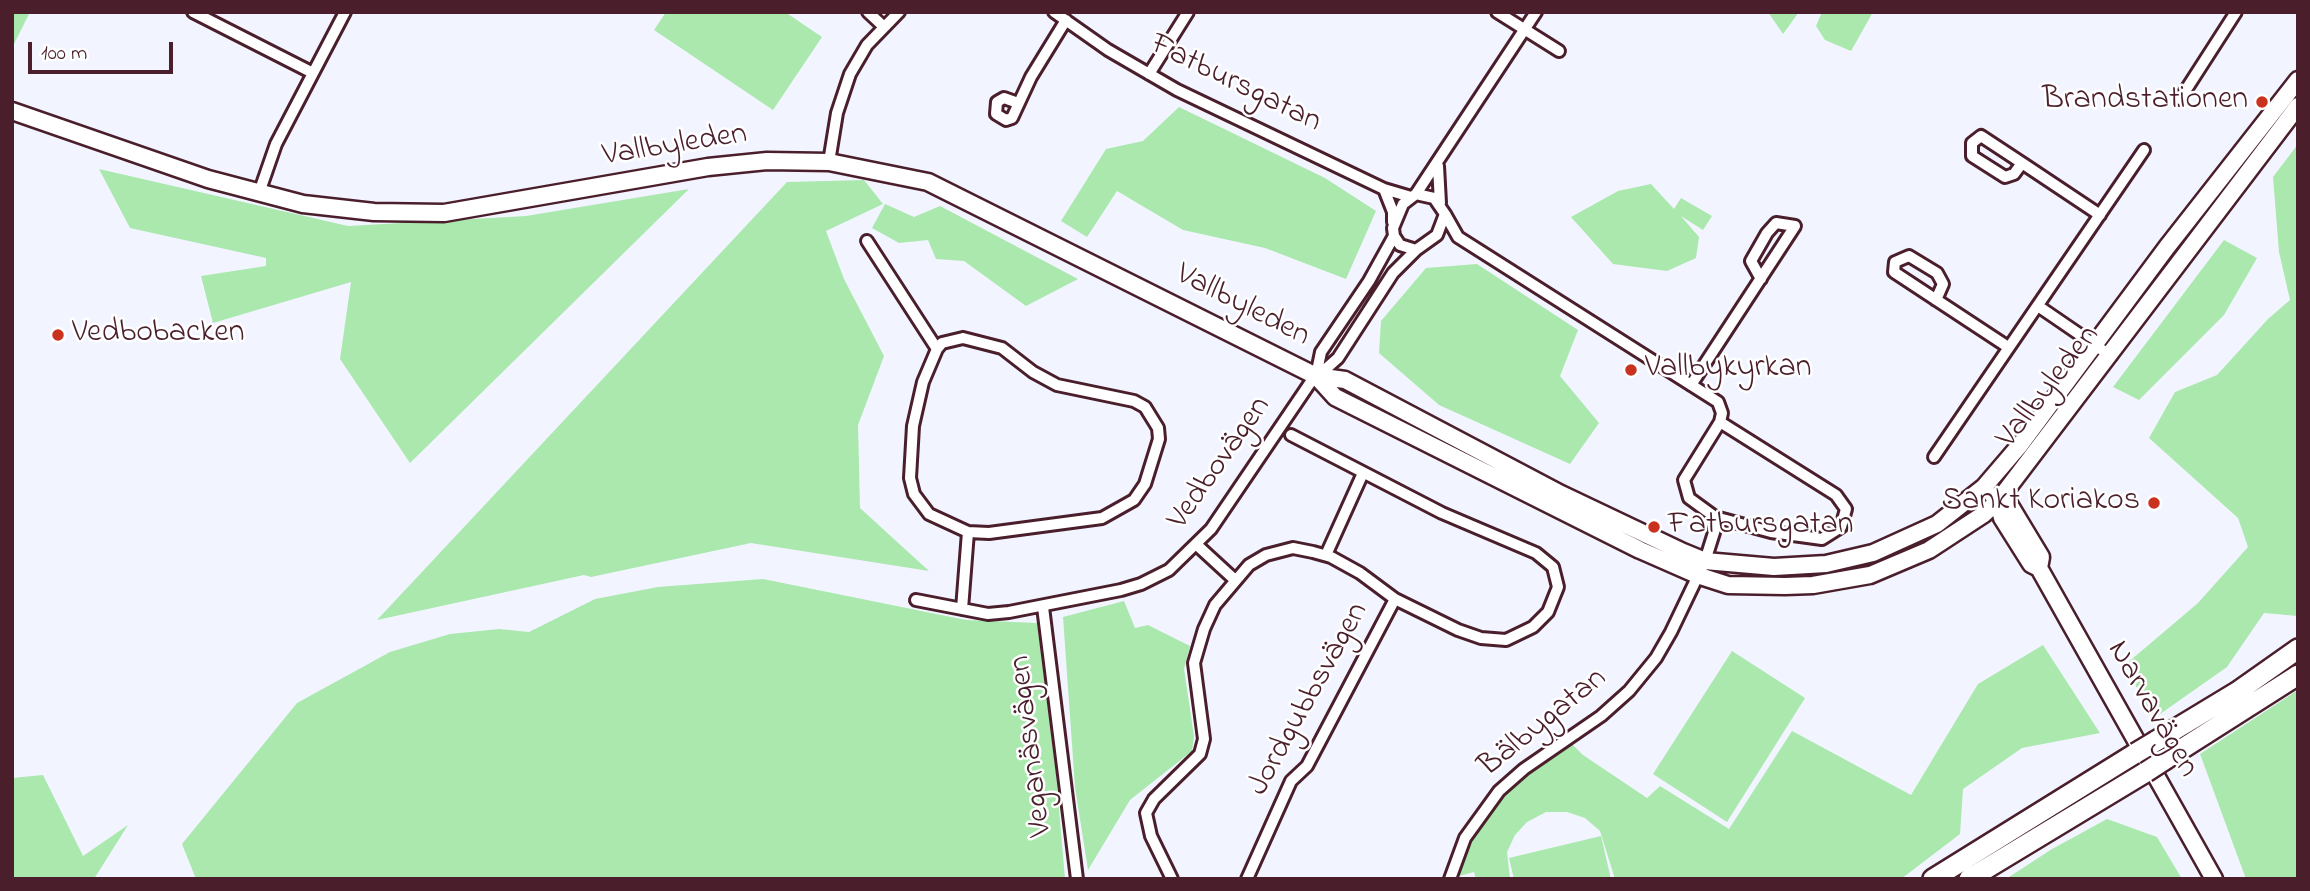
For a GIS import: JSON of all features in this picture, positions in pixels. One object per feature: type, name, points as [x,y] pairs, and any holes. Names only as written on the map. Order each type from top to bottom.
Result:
[{"type":"highway","points":[[1933,879],[2237,692],[2298,649]]},
{"type":"highway","points":[[1969,879],[2146,772],[2298,675]]},
{"type":"main road","name":"Vallbyleden","points":[[1701,568],[1774,567],[1848,560],[1873,553],[1926,529],[1963,506],[1984,487],[2020,445],[2298,80]]},
{"type":"main road","name":"Vallbyleden","points":[[12,111],[148,160],[259,193],[337,209],[444,212],[744,162],[829,162],[928,182],[1316,376],[1335,397],[1640,550],[1701,568],[1728,585],[1785,586],[1813,585],[1870,575],[1929,550],[1975,521],[1998,501],[2111,356],[2298,106]]},
{"type":"main road","name":"Narvavägen","points":[[1984,487],[1998,501],[2007,528],[2031,564],[2039,568],[2214,879]]},
{"type":"main road","name":"Narvavägen","points":[[1998,501],[2009,504],[2033,542],[2041,557],[2039,568]]},
{"type":"main road","points":[[1975,521],[1993,521],[2007,528]]},
{"type":"street","points":[[192,12],[313,73]]},
{"type":"street","points":[[259,193],[276,144],[345,12]]},
{"type":"street","points":[[869,12],[883,26]]},
{"type":"street","points":[[829,162],[837,113],[850,74],[883,26],[899,12]]},
{"type":"street","name":"Fatbursgatan","points":[[1054,12],[1149,74],[1384,189],[1414,195]]},
{"type":"street","points":[[1149,74],[1188,12]]},
{"type":"street","points":[[1497,12],[1559,51]]},
{"type":"street","points":[[1316,376],[1321,352],[1369,281],[1404,204],[1439,163],[1536,12]]},
{"type":"street","points":[[2180,99],[2236,12]]},
{"type":"street","points":[[1018,103],[1066,20]]},
{"type":"street","points":[[2022,163],[2014,174],[2005,177],[1972,156],[1972,143],[1981,136],[2022,163],[2100,215]]},
{"type":"street","points":[[1934,457],[2144,150]]},
{"type":"street","points":[[1439,163],[1440,203],[1458,237],[1718,402],[1722,413],[1720,422],[1684,480],[1689,498],[1715,517],[1771,532],[1822,539],[1841,527],[1846,509],[1836,495],[1720,422]]},
{"type":"street","points":[[1384,189],[1393,212],[1393,232],[1400,245],[1416,250]]},
{"type":"street","points":[[1414,195],[1427,194],[1440,203]]},
{"type":"street","points":[[1430,242],[1442,227],[1445,214]]},
{"type":"street","points":[[1691,385],[1789,237],[1795,226],[1776,223],[1767,233],[1751,261],[1761,279]]},
{"type":"street","points":[[1316,376],[1338,358],[1393,273],[1416,250],[1430,242],[1458,237]]},
{"type":"street","points":[[867,241],[937,349]]},
{"type":"street","points":[[1936,300],[1943,284],[1937,273],[1909,256],[1901,257],[1895,262],[1894,272],[1936,300],[2008,347]]},
{"type":"street","points":[[2038,306],[2111,356]]},
{"type":"street","points":[[963,338],[994,345],[1057,385],[1134,401],[1153,416],[1158,428],[1156,455],[1145,484],[1134,500],[1121,509],[1091,520],[989,533],[968,532],[929,514],[914,494],[910,478],[913,426],[923,382],[937,349],[943,344],[963,338]]},
{"type":"street","name":"Vedbovägen","points":[[916,600],[988,614],[1043,607],[1141,584],[1169,570],[1198,546],[1316,376]]},
{"type":"street","points":[[1291,435],[1442,513],[1536,552],[1553,567],[1558,587],[1548,612],[1533,627],[1506,639],[1481,638],[1458,630],[1395,599]]},
{"type":"street","points":[[1326,555],[1363,473]]},
{"type":"street","points":[[1701,568],[1717,523],[1715,517]]},
{"type":"street","points":[[962,609],[968,532]]},
{"type":"street","points":[[1198,546],[1235,580]]},
{"type":"street","name":"Jordgubbsvägen","points":[[1172,879],[1150,836],[1146,813],[1154,799],[1200,754],[1204,739],[1194,663],[1215,606],[1235,580],[1249,565],[1266,555],[1293,548],[1326,555],[1360,573],[1395,599],[1307,766],[1291,781],[1247,879]]},
{"type":"street","name":"Bälbygatan","points":[[1450,879],[1465,838],[1499,791],[1524,769],[1601,716],[1643,674],[1673,629],[1701,568]]},
{"type":"street","name":"Veganäsvägen","points":[[1043,607],[1077,879]]},
{"type":"green space","points":[[12,12],[30,12],[14,44],[12,42]]},
{"type":"green space","points":[[666,12],[785,12],[822,37],[773,110],[654,30]]},
{"type":"green space","points":[[1768,12],[1799,12],[1783,34]]},
{"type":"green space","points":[[1822,12],[1873,12],[1851,51],[1825,40],[1816,26]]},
{"type":"green space","points":[[1179,107],[1325,178],[1376,211],[1346,279],[1265,248],[1183,230],[1117,191],[1087,237],[1061,221],[1106,149],[1143,141]]},
{"type":"green space","points":[[2298,144],[2298,616],[2264,613],[2227,667],[2153,719],[2125,665],[2198,603],[2248,547],[2238,518],[2149,438],[2175,392],[2217,375],[2268,319],[2290,300],[2279,252],[2273,177]]},
{"type":"green space","points":[[99,169],[348,226],[526,216],[689,189],[410,463],[340,359],[351,282],[213,323],[201,276],[266,266],[266,258],[130,228]]},
{"type":"green space","points":[[864,180],[883,204],[826,231],[844,279],[884,356],[858,425],[860,508],[929,571],[751,543],[591,577],[584,575],[377,620],[787,182]]},
{"type":"green space","points":[[1651,184],[1674,209],[1681,198],[1712,216],[1703,230],[1681,216],[1699,237],[1696,258],[1667,271],[1613,264],[1571,217],[1618,191]]},
{"type":"green space","points":[[885,204],[914,217],[940,206],[1078,279],[1026,306],[964,261],[936,259],[928,240],[899,243],[872,228]]},
{"type":"green space","points":[[2224,240],[2257,258],[2224,315],[2139,400],[2113,387]]},
{"type":"green space","points":[[1477,264],[1578,330],[1560,376],[1599,423],[1570,464],[1439,405],[1379,353],[1381,321],[1426,268]]},
{"type":"green space","points":[[763,579],[966,620],[1037,623],[1056,774],[1065,879],[196,879],[182,844],[297,703],[390,652],[450,634],[499,629],[529,632],[595,599],[658,587]]},
{"type":"green space","points":[[1124,601],[1135,628],[1148,625],[1190,646],[1184,669],[1194,736],[1192,751],[1130,800],[1088,870],[1075,787],[1063,617]]},
{"type":"green space","points":[[2043,645],[2100,733],[2022,748],[1963,789],[1960,834],[1901,879],[1615,879],[1600,831],[1585,818],[1567,812],[1546,812],[1527,822],[1515,835],[1507,852],[1510,879],[1476,879],[1474,872],[1459,876],[1470,842],[1491,809],[1528,774],[1572,744],[1583,755],[1647,798],[1660,786],[1729,829],[1792,731],[1911,795],[1978,684]]},
{"type":"green space","points":[[1732,651],[1805,698],[1727,822],[1653,774]]},
{"type":"green space","points":[[2298,690],[2298,879],[2246,879],[2200,754]]},
{"type":"green space","points":[[43,775],[83,856],[128,825],[94,879],[12,879],[12,778]]},
{"type":"green space","points":[[2107,819],[2157,837],[2182,879],[2006,879],[2052,849]]},
{"type":"green space","points":[[1601,836],[1611,879],[1514,879],[1509,858]]},
{"type":"place","name":"Brandstationen","points":[[2262,102]]},
{"type":"place","name":"Vedbobacken","points":[[58,335]]},
{"type":"place","name":"Vallbykyrkan","points":[[1631,370]]},
{"type":"place","name":"Sankt Koriakos","points":[[2154,503]]},
{"type":"place","name":"Fatbursgatan","points":[[1654,527]]}]
